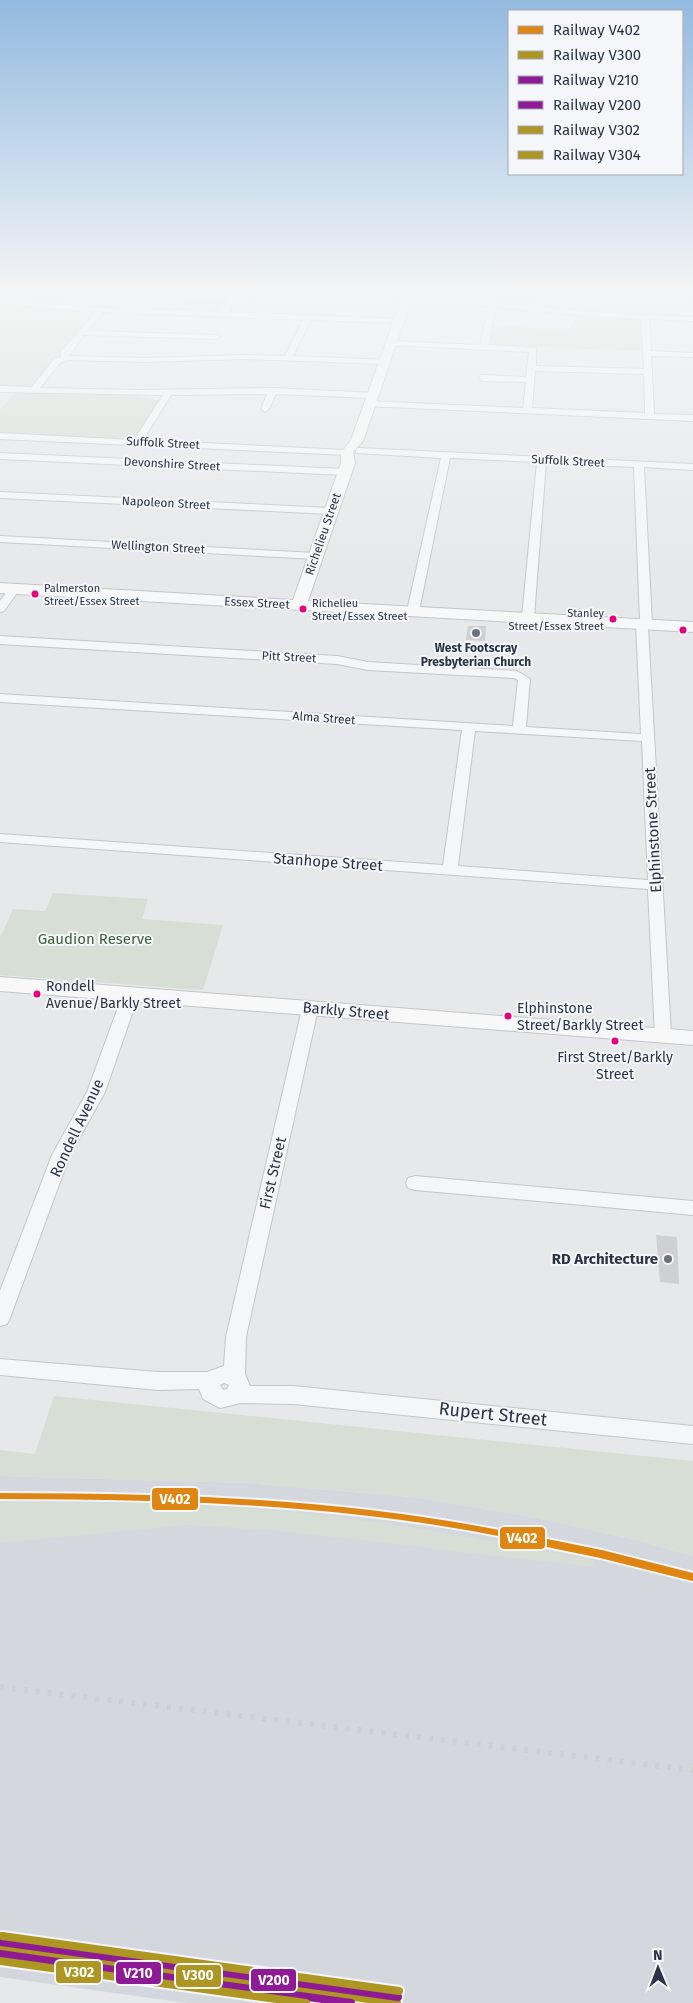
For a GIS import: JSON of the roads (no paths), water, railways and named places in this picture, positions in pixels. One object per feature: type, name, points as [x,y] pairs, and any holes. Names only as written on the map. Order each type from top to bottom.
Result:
[{"type":"street","points":[[34,390],[38,385]]},
{"type":"street","name":"Richelieu Street","points":[[299,605],[376,385]]},
{"type":"street","points":[[527,411],[530,385]]},
{"type":"street","points":[[648,385],[650,416]]},
{"type":"street","points":[[0,388],[101,393],[273,392],[527,411],[693,418]]},
{"type":"street","points":[[137,442],[169,392]]},
{"type":"street","points":[[265,409],[273,392]]},
{"type":"street","name":"Suffolk Street","points":[[0,436],[327,451],[352,454],[383,453],[693,467]]},
{"type":"street","name":"Devonshire Street","points":[[0,456],[352,454]]},
{"type":"street","points":[[413,611],[446,456]]},
{"type":"street","points":[[528,618],[542,460]]},
{"type":"street","name":"Elphinstone Street","points":[[639,464],[648,738],[664,1036]]},
{"type":"street","name":"Napoleon Street","points":[[0,495],[331,511]]},
{"type":"street","name":"Wellington Street","points":[[0,539],[316,556]]},
{"type":"street","points":[[0,609],[7,589]]},
{"type":"street","name":"Essex Street","points":[[7,589],[693,627]]},
{"type":"street","name":"Pitt Street","points":[[0,640],[337,660],[368,666],[517,675],[524,679],[519,730]]},
{"type":"street","name":"Alma Street","points":[[0,698],[648,738]]},
{"type":"street","points":[[450,870],[469,727]]},
{"type":"street","name":"Stanhope Street","points":[[0,838],[656,885]]},
{"type":"street","name":"Barkly Street","points":[[0,984],[693,1038]]},
{"type":"street","name":"Rondell Avenue","points":[[0,1318],[61,1155],[96,1092],[131,994]]},
{"type":"street","name":"First Street","points":[[225,1383],[310,1008]]},
{"type":"street","points":[[415,1183],[693,1208]]},
{"type":"street","name":"Rupert Street","points":[[0,1367],[158,1381],[225,1383],[293,1395],[693,1435]]},
{"type":"railway","points":[[0,1687],[693,1770]]},
{"type":"rail line","name":"V402","points":[[0,1496],[109,1496],[315,1506],[455,1524],[601,1554],[693,1577]]},
{"type":"rail line","name":"V304","points":[[2,1936],[399,1991]]},
{"type":"rail line","name":"V200","points":[[1,1942],[398,1997]]},
{"type":"rail line","name":"V300","points":[[0,1948],[397,2003]]},
{"type":"rail line","name":"V210","points":[[0,1954],[351,2003]]},
{"type":"rail line","name":"V302","points":[[0,1961],[306,2003]]},
{"type":"place","name":"Palmerston Street/Essex Street","points":[[35,594]]},
{"type":"place","name":"Richelieu Street/Essex Street","points":[[303,609]]},
{"type":"place","name":"Stanley Street/Essex Street","points":[[613,619]]},
{"type":"place","name":"West Footscray Presbyterian Church","points":[[476,633]]},
{"type":"place","name":"Rondell Avenue/Barkly Street","points":[[37,994]]},
{"type":"place","name":"Elphinstone Street/Barkly Street","points":[[508,1016]]},
{"type":"place","name":"First Street/Barkly Street","points":[[615,1041]]},
{"type":"place","name":"RD Architecture","points":[[668,1259]]},
{"type":"park label","name":"Gaudion Reserve","points":[[95,939]]}]
